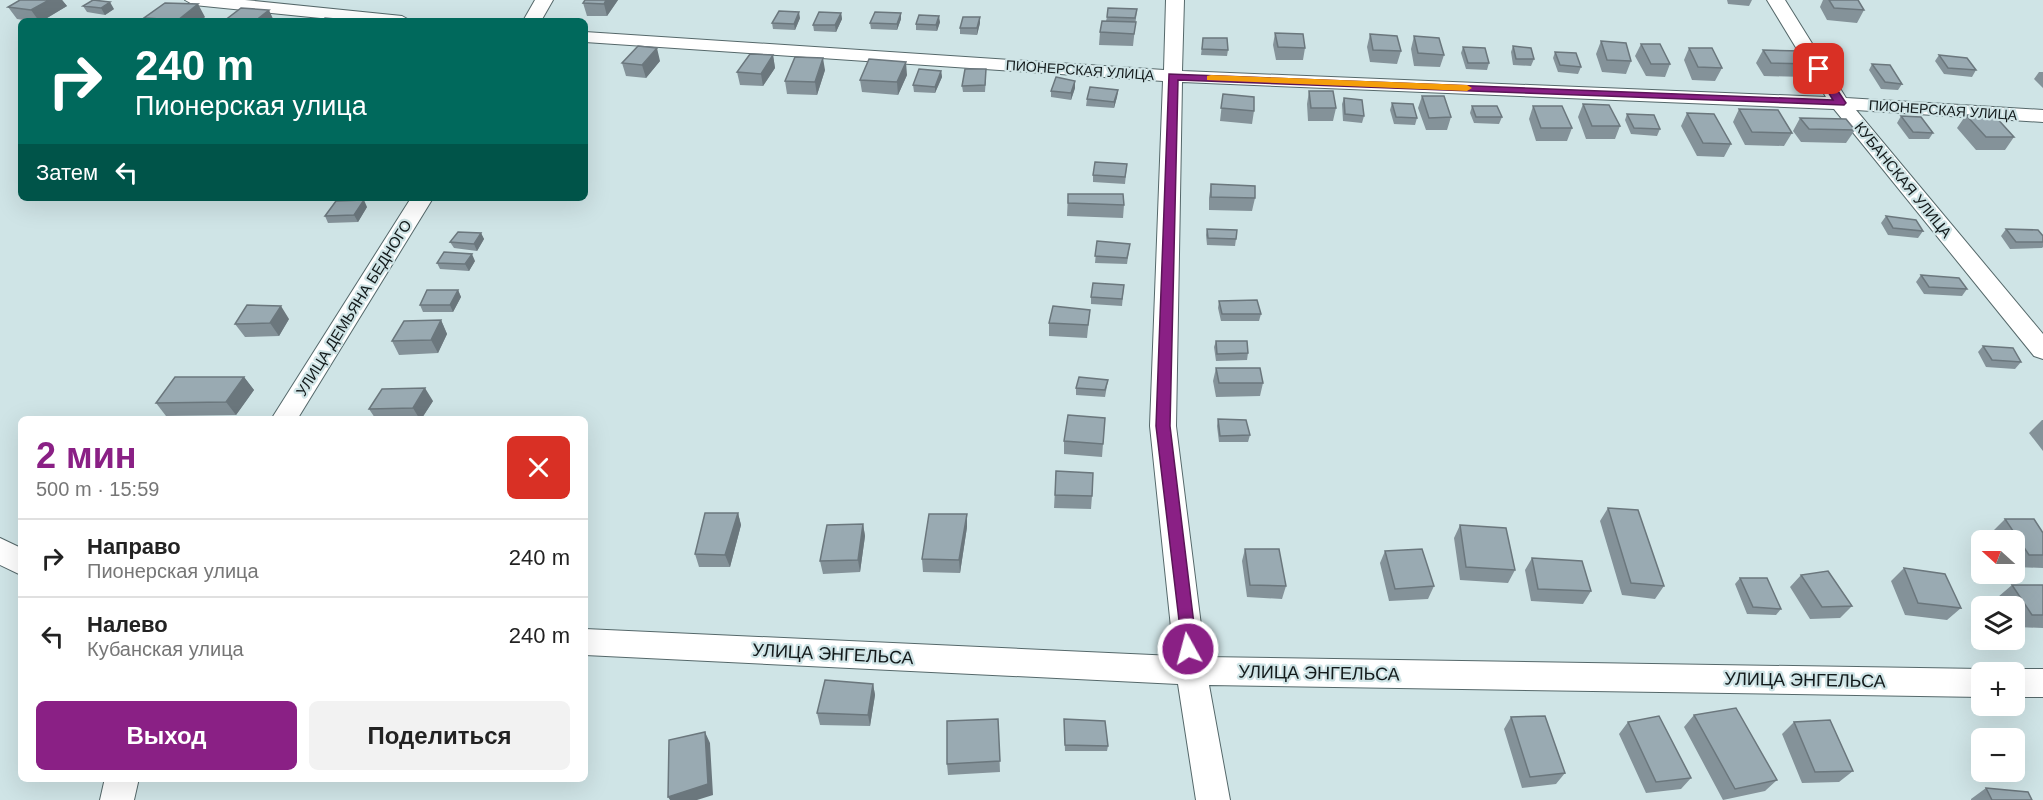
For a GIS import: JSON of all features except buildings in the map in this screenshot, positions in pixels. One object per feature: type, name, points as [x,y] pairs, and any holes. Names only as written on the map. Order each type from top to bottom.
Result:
[{"type":"street","points":[[195,0],[372,18]]},
{"type":"street","points":[[534,18],[544,0]]},
{"type":"street","points":[[1174,0],[1163,426],[1191,672],[1213,800]]},
{"type":"street","name":"КУБАНСКАЯ УЛИЦА","points":[[1776,0],[1840,103],[2043,350]]},
{"type":"street","name":"ПИОНЕРСКАЯ УЛИЦА","points":[[588,37],[1173,76],[1840,103],[2043,116]]},
{"type":"street","name":"УЛИЦА ДЕМЬЯНА БЕДНОГО","points":[[286,416],[420,201]]},
{"type":"street","points":[[0,550],[18,561]]},
{"type":"street","name":"УЛИЦА ЭНГЕЛЬСА","points":[[588,642],[1191,672],[1971,683]]},
{"type":"street","points":[[2025,683],[2043,683]]},
{"type":"street","points":[[117,800],[121,782]]},
{"type":"slow traffic","points":[[1211,78],[1467,88]]},
{"type":"route","points":[[1188,649],[1163,426],[1173,76],[1840,103],[1819,69]]}]
